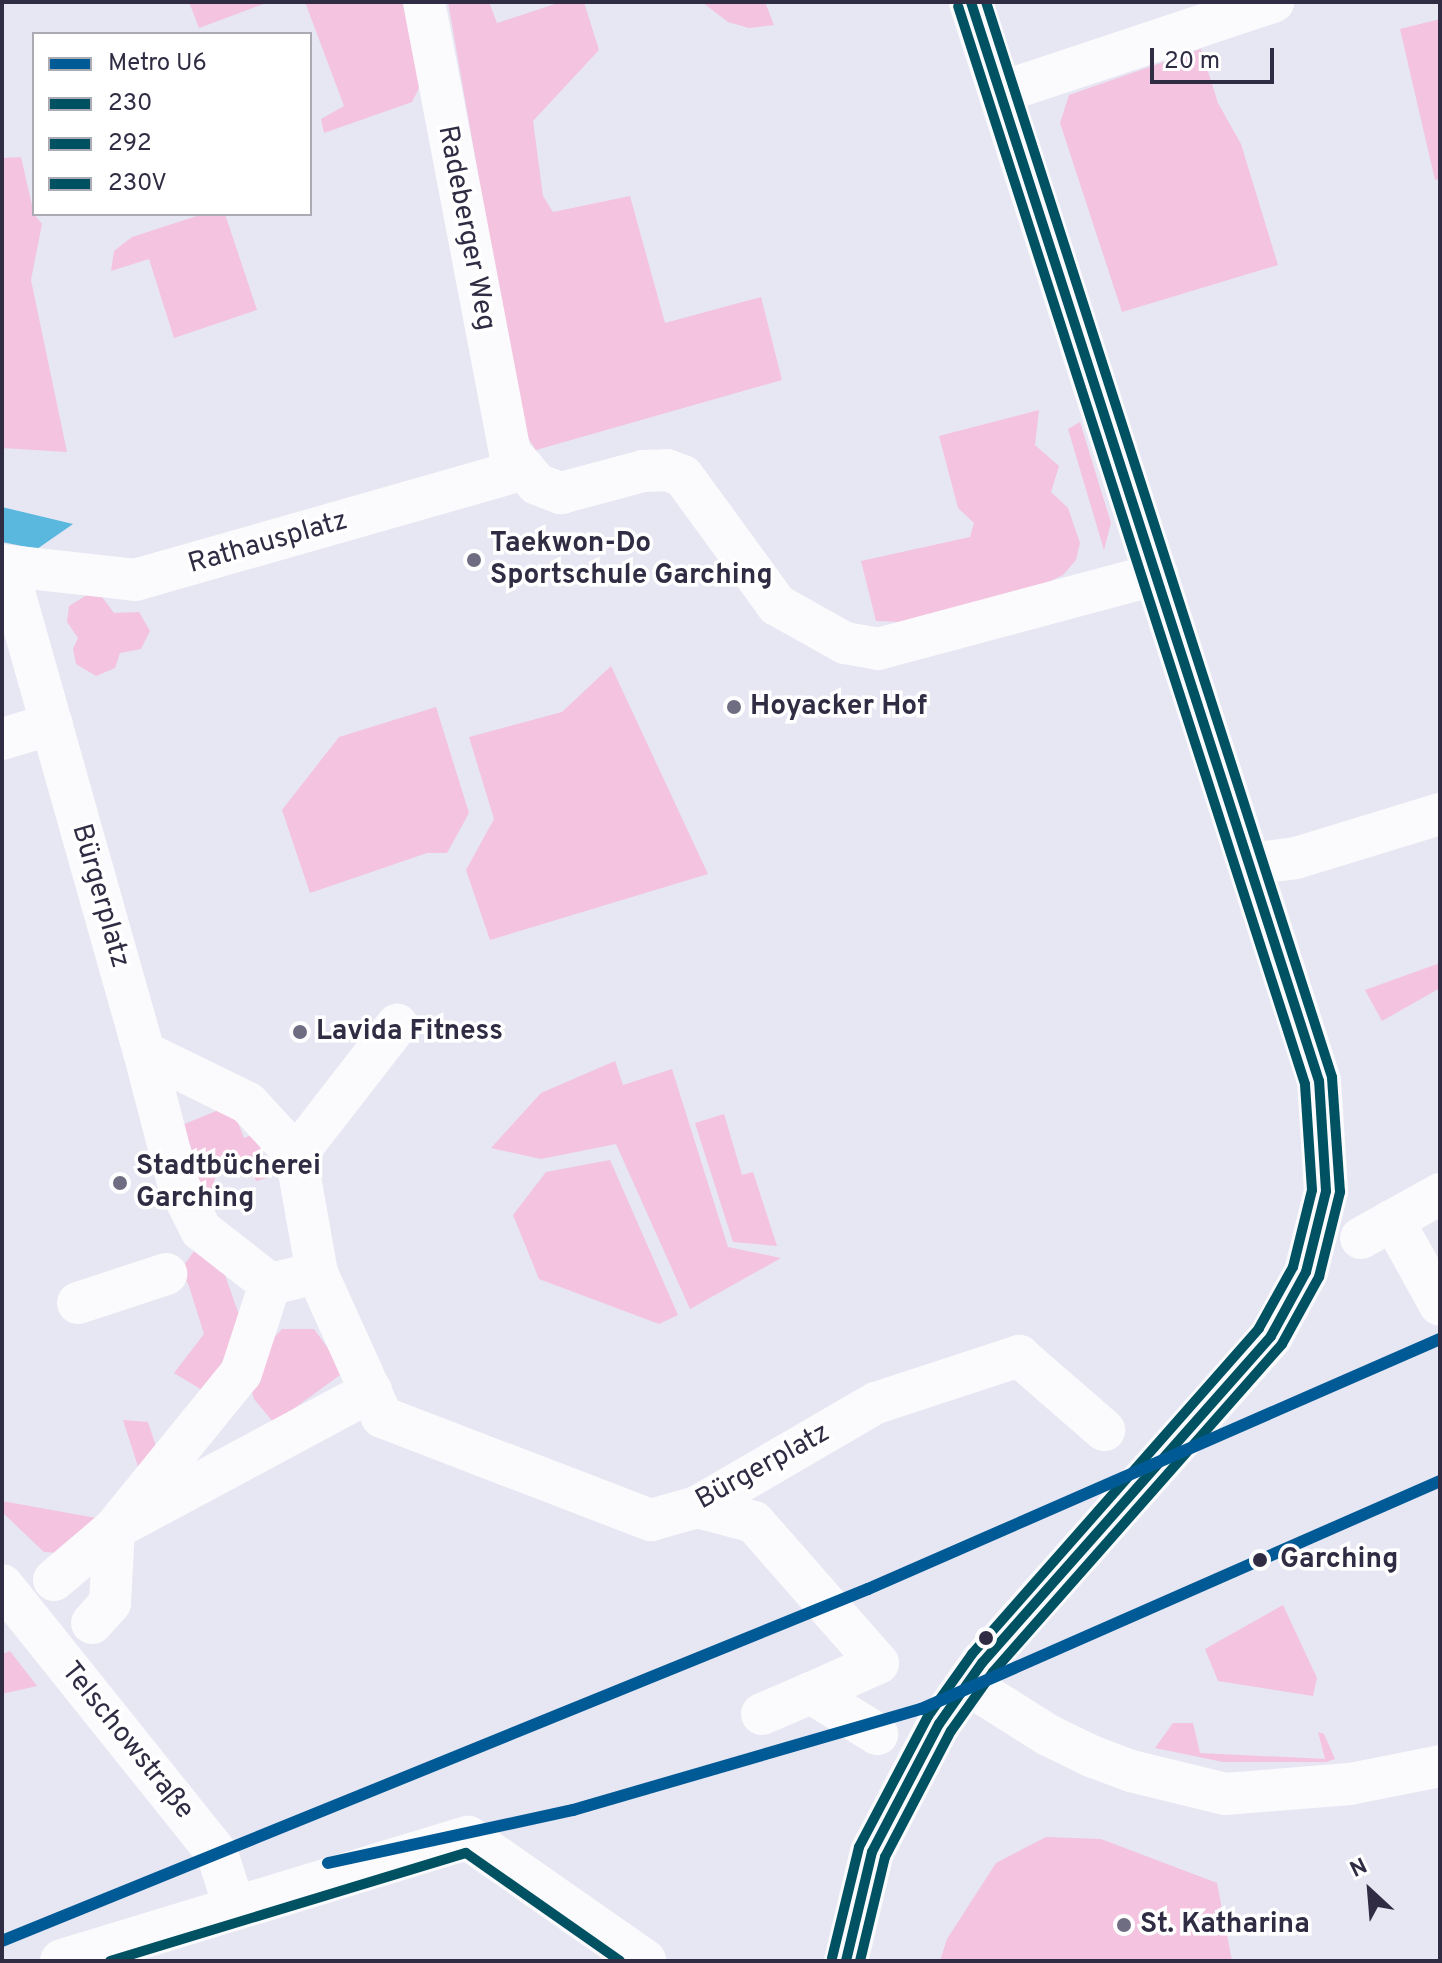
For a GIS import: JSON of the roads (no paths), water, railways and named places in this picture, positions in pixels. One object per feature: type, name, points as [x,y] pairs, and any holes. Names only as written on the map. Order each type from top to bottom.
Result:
[{"type":"street","name":"Radeberger Weg","points":[[424,2],[517,461]]},
{"type":"street","points":[[846,1961],[872,1852],[905,1782],[967,1684],[1263,1345],[1306,1272],[1326,1191],[1321,1095],[1250,864],[971,2]]},
{"type":"street","points":[[1002,92],[1273,2]]},
{"type":"street","name":"Rathausplatz","points":[[54,732],[5,566],[135,580],[517,461]]},
{"type":"street","points":[[517,461],[537,484],[561,493],[643,471],[667,470],[683,476],[777,605],[856,645],[878,649],[1157,574]]},
{"type":"street","points":[[2,739],[54,732]]},
{"type":"street","name":"Bürgerplatz","points":[[54,732],[179,1186],[183,1252],[270,1284]]},
{"type":"street","points":[[1250,864],[1296,858],[1440,814]]},
{"type":"street","points":[[144,1052],[248,1103],[296,1155],[397,1025]]},
{"type":"street","name":"Bürgerplatz","points":[[296,1155],[317,1273],[382,1417],[651,1520],[697,1507],[876,1403],[1019,1356],[1104,1430]]},
{"type":"street","points":[[1440,1194],[1377,1229],[1440,1305]]},
{"type":"street","points":[[78,1303],[183,1252]]},
{"type":"street","points":[[54,1580],[114,1529],[241,1373],[270,1284],[317,1273]]},
{"type":"street","points":[[114,1529],[371,1391]]},
{"type":"street","points":[[697,1507],[754,1522],[878,1663],[762,1714]]},
{"type":"street","points":[[92,1623],[110,1603],[114,1529]]},
{"type":"street","name":"Telschowstraße","points":[[2,1585],[217,1853],[234,1906]]},
{"type":"street","points":[[967,1684],[1048,1735],[1091,1756],[1131,1771],[1225,1794],[1350,1784],[1440,1766]]},
{"type":"street","points":[[811,1693],[877,1734]]},
{"type":"street","points":[[62,1961],[234,1906],[468,1838],[644,1961]]},
{"type":"water","points":[[2,507],[73,524],[37,549],[2,542]]},
{"type":"metro line","name":"U6","points":[[2,1941],[868,1589],[1440,1339]]},
{"type":"metro line","name":"U6","points":[[328,1863],[573,1810],[921,1709],[1440,1481]]},
{"type":"place","name":"Taekwon-Do Sportschule Garching","points":[[474,560]]},
{"type":"place","name":"Hoyacker Hof","points":[[734,707]]},
{"type":"place","name":"Lavida Fitness","points":[[300,1032]]},
{"type":"place","name":"Stadtbücherei Garching","points":[[120,1183]]},
{"type":"place","name":"Garching","points":[[1260,1560]]},
{"type":"place","name":"St. Katharina","points":[[1124,1925]]}]
